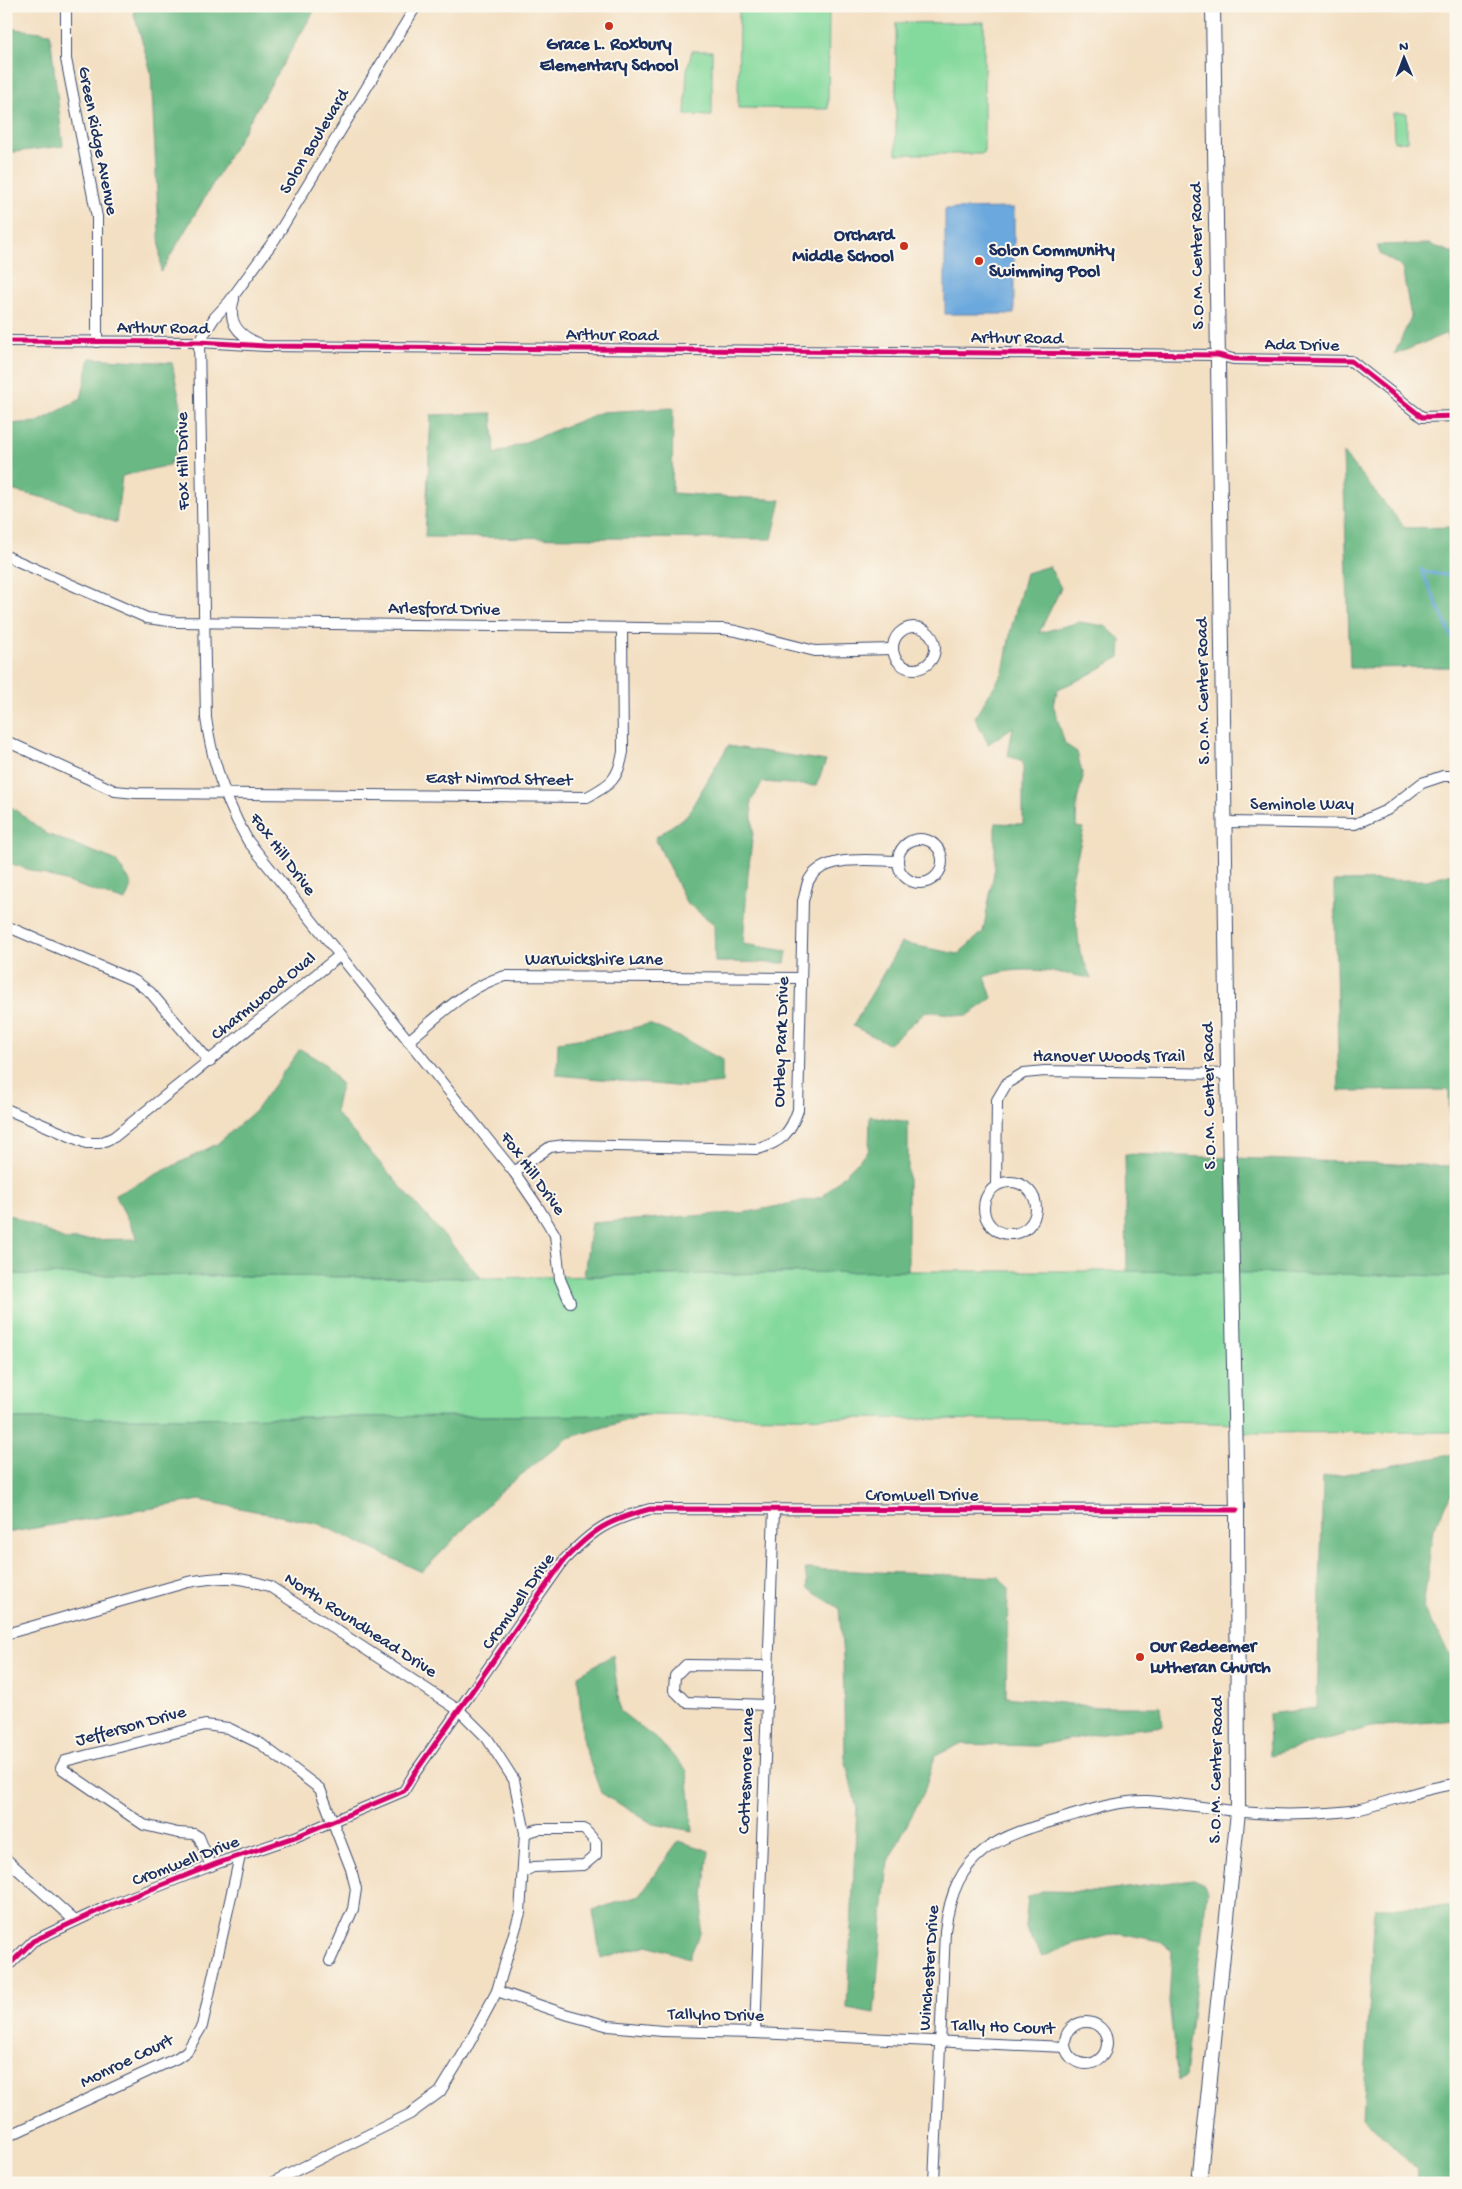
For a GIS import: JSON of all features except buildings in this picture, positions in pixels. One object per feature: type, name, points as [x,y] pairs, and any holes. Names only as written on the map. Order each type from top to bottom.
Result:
[{"type":"main road","name":"S.O.M. Center Road","points":[[1199,2183],[1238,1812],[1237,1510],[1228,1074],[1214,6]]},
{"type":"street","name":"Green Ridge Avenue","points":[[66,6],[66,59],[97,218],[97,342]]},
{"type":"street","name":"Solon Boulevard","points":[[199,342],[215,317],[237,292],[275,239],[416,6]]},
{"type":"street","name":"Solon Boulevard","points":[[237,292],[231,308],[233,322],[238,333],[266,346]]},
{"type":"street","name":"Arthur Road","points":[[6,341],[199,342],[266,346],[1218,355]]},
{"type":"street","name":"Fox Hill Drive","points":[[199,342],[206,718],[211,751],[234,817],[248,841],[514,1172],[555,1235],[560,1279],[570,1302]]},
{"type":"street","name":"Ada Drive","points":[[1218,355],[1233,359],[1351,361],[1422,417],[1456,416]]},
{"type":"street","name":"Arlesford Drive","points":[[6,556],[147,618],[176,622],[736,631],[815,651],[892,649]]},
{"type":"street","points":[[911,626],[924,629],[929,633],[935,645],[935,652],[928,664],[916,669],[902,666],[897,662],[892,649],[893,642],[900,632],[911,626]]},
{"type":"street","name":"East Nimrod Street","points":[[6,740],[116,791],[136,793],[587,797],[606,786],[619,771],[623,752],[622,628]]},
{"type":"street","name":"Seminole Way","points":[[1225,822],[1356,824],[1387,810],[1422,783],[1443,776],[1456,776]]},
{"type":"street","points":[[921,839],[935,844],[942,856],[943,864],[936,877],[923,884],[915,883],[903,875],[898,861],[902,848],[914,840],[921,839]]},
{"type":"street","name":"Outley Park Drive","points":[[514,1172],[550,1147],[564,1145],[758,1149],[771,1145],[793,1126],[798,1110],[803,901],[808,880],[821,867],[838,861],[898,861]]},
{"type":"street","name":"Charmwood Oval","points":[[6,926],[135,981],[155,997],[210,1062]]},
{"type":"street","name":"Charmwood Oval","points":[[6,1109],[86,1143],[100,1143],[114,1137],[210,1062],[339,956]]},
{"type":"street","name":"Warwickshire Lane","points":[[408,1042],[471,989],[489,980],[506,976],[801,978]]},
{"type":"street","name":"Hanover Woods Trail","points":[[996,1185],[1004,1182],[1021,1184],[1034,1195],[1036,1212],[1034,1220],[1022,1232],[1005,1234],[996,1231],[985,1217],[985,1199],[989,1191],[996,1185],[997,1100],[1008,1083],[1024,1073],[1045,1071],[1228,1074]]},
{"type":"street","name":"Cromwell Drive","points":[[6,1968],[33,1941],[108,1906],[211,1866],[296,1837],[404,1792],[414,1774],[460,1711],[564,1560],[586,1538],[606,1524],[650,1509],[1237,1510]]},
{"type":"street","name":"Cottesmore Lane","points":[[755,2033],[774,1510]]},
{"type":"street","name":"North Roundhead Drive","points":[[6,1634],[188,1582],[217,1577],[243,1578],[270,1586],[460,1711],[487,1738],[514,1780],[525,1833],[520,1913],[496,1991],[465,2051],[440,2092],[410,2114],[271,2183]]},
{"type":"street","points":[[766,1705],[686,1702],[674,1690],[675,1676],[686,1666],[768,1666]]},
{"type":"street","name":"Jefferson Drive","points":[[211,1866],[199,1837],[194,1834],[178,1833],[144,1825],[61,1768],[65,1761],[194,1727],[205,1725],[228,1728],[261,1744],[320,1789],[333,1821]]},
{"type":"street","name":"Winchester Drive","points":[[934,2183],[948,1909],[954,1890],[966,1868],[997,1840],[1021,1830],[1118,1802],[1148,1801],[1238,1812],[1306,1814],[1358,1810],[1456,1784]]},
{"type":"street","points":[[330,1961],[353,1909],[356,1889],[333,1821]]},
{"type":"street","points":[[523,1872],[533,1867],[584,1865],[596,1855],[596,1842],[584,1829],[539,1829],[525,1833]]},
{"type":"street","name":"Monroe Court","points":[[6,2138],[177,2058],[187,2051],[202,2026],[240,1856]]},
{"type":"street","points":[[6,1859],[75,1921]]},
{"type":"street","name":"Tallyho Drive","points":[[496,1991],[565,2014],[609,2026],[662,2031],[755,2033],[941,2042]]},
{"type":"street","name":"Tally Ho Court","points":[[1082,2022],[1089,2022],[1101,2028],[1107,2041],[1104,2055],[1092,2064],[1085,2065],[1072,2059],[1064,2047],[1064,2040],[1070,2028],[1082,2022]]},
{"type":"street","name":"Tally Ho Court","points":[[941,2042],[1064,2047]]},
{"type":"green space","points":[[135,6],[317,6],[161,272],[151,72],[134,14]]},
{"type":"green space","points":[[739,6],[829,6],[828,109],[738,108]]},
{"type":"green space","points":[[984,22],[984,154],[896,154],[896,23]]},
{"type":"green space","points":[[6,28],[50,33],[63,146],[6,153]]},
{"type":"green space","points":[[692,51],[712,51],[712,116],[685,115],[687,70]]},
{"type":"green space","points":[[1393,113],[1407,113],[1407,141],[1394,142]]},
{"type":"green space","points":[[1429,244],[1456,254],[1456,349],[1452,349],[1447,333],[1394,355],[1411,317],[1402,267],[1380,254],[1377,245]]},
{"type":"green space","points":[[90,358],[172,363],[182,411],[182,440],[169,465],[122,476],[116,523],[62,502],[6,489],[6,424],[38,422],[81,399]]},
{"type":"green space","points":[[673,408],[672,493],[781,500],[772,539],[425,537],[431,415],[492,413],[495,454],[602,412]]},
{"type":"green space","points":[[1343,453],[1405,528],[1456,527],[1456,667],[1350,668]]},
{"type":"green space","points":[[1049,566],[1061,588],[1039,633],[1080,622],[1105,626],[1121,640],[1120,657],[1083,678],[1058,689],[1053,704],[1065,744],[1077,752],[1083,777],[1077,801],[1076,827],[1084,828],[1071,882],[1080,952],[1091,978],[1038,970],[1012,971],[985,977],[992,998],[967,1016],[926,1011],[889,1044],[853,1026],[901,943],[958,954],[983,932],[995,867],[995,823],[1023,824],[1023,761],[1008,756],[1013,727],[988,744],[975,717],[1003,672],[1011,629],[1026,573]]},
{"type":"green space","points":[[728,746],[826,761],[816,786],[763,782],[751,801],[753,832],[743,944],[787,951],[785,963],[715,962],[714,924],[686,902],[655,838],[687,815]]},
{"type":"green space","points":[[6,803],[47,834],[115,860],[132,884],[125,901],[6,862]]},
{"type":"green space","points":[[1456,872],[1456,1276],[1127,1271],[1125,1154],[1451,1166],[1449,1090],[1339,1091],[1334,881],[1427,880]]},
{"type":"green space","points":[[649,1024],[686,1040],[722,1060],[722,1083],[685,1087],[557,1075],[558,1042],[604,1035]]},
{"type":"green space","points":[[300,1049],[325,1064],[341,1085],[335,1112],[481,1278],[6,1274],[6,1213],[65,1240],[138,1239],[115,1195],[217,1144],[255,1111]]},
{"type":"green space","points":[[870,1116],[908,1122],[908,1271],[584,1276],[591,1223],[749,1212],[822,1197],[869,1150]]},
{"type":"green space","points":[[908,1271],[1127,1271],[1456,1276],[1456,1432],[1235,1433],[1235,1424],[1214,1423],[645,1415],[6,1419],[6,1274],[481,1278]]},
{"type":"green space","points":[[645,1415],[568,1438],[503,1489],[422,1572],[319,1524],[200,1500],[6,1533],[6,1419]]},
{"type":"green space","points":[[1456,1454],[1456,1487],[1433,1529],[1423,1609],[1451,1656],[1456,1657],[1456,1720],[1371,1727],[1270,1755],[1269,1714],[1317,1708],[1323,1478]]},
{"type":"green space","points":[[805,1569],[999,1577],[1008,1588],[1006,1697],[1098,1707],[1161,1707],[1163,1726],[1109,1732],[1035,1746],[960,1744],[935,1756],[924,1792],[888,1861],[874,2013],[847,2008],[857,1809],[845,1758],[843,1658],[839,1608],[808,1589]]},
{"type":"green space","points":[[613,1655],[620,1711],[661,1743],[687,1771],[693,1831],[653,1824],[601,1793],[583,1743],[578,1675]]},
{"type":"green space","points":[[679,1841],[709,1851],[700,1933],[689,1958],[648,1945],[601,1959],[593,1910],[639,1896]]},
{"type":"green space","points":[[1194,1879],[1204,1884],[1207,1891],[1185,2077],[1178,2081],[1169,2002],[1172,1951],[1159,1941],[1120,1933],[1075,1943],[1042,1957],[1025,1927],[1028,1897],[1042,1891],[1098,1892]]},
{"type":"green space","points":[[1375,1907],[1456,1907],[1456,2183],[1417,2183],[1418,2171],[1363,2117]]},
{"type":"water","name":"Solon Community Swimming Pool","points":[[1014,208],[1014,314],[945,314],[945,209]]},
{"type":"waterway","points":[[1421,569],[1453,640]]},
{"type":"waterway","points":[[1422,572],[1454,576]]},
{"type":"cycle path","points":[[6,341],[199,342],[266,346],[1218,355],[1233,359],[1351,361],[1422,417],[1456,416]]},
{"type":"cycle path","points":[[6,1968],[33,1941],[108,1906],[218,1863],[295,1837],[404,1791],[564,1560],[584,1540],[612,1522],[650,1509],[1237,1510]]},
{"type":"place","name":"Grace L. Roxbury Elementary School","points":[[609,26]]},
{"type":"place","name":"Orchard Middle School","points":[[904,246]]},
{"type":"place","name":"Solon Community Swimming Pool","points":[[979,261]]},
{"type":"place","name":"Our Redeemer Lutheran Church","points":[[1140,1657]]}]
